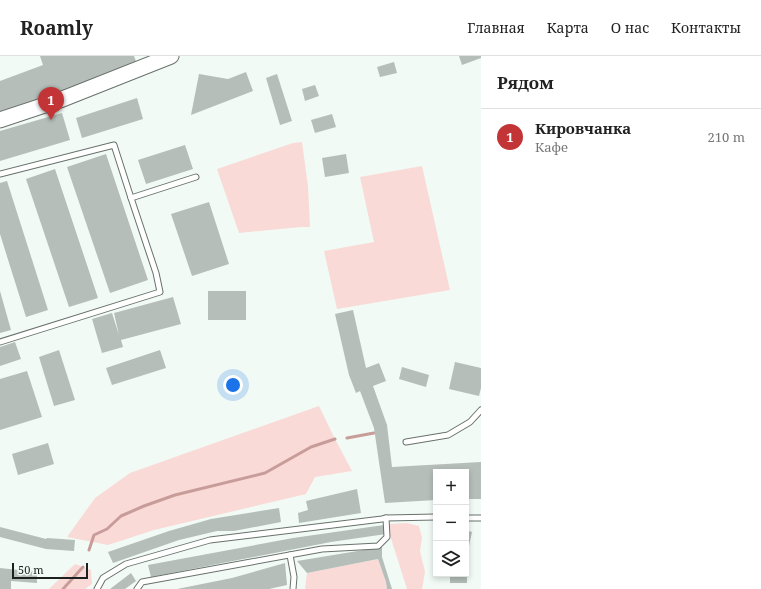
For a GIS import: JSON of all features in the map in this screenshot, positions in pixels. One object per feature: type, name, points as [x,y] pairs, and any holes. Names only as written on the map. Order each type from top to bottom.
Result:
[{"type":"street","points":[[0,120],[60,100],[171,56]]},
{"type":"lane","points":[[0,174],[114,145],[156,273],[160,292],[0,342]]},
{"type":"lane","points":[[131,198],[196,177]]},
{"type":"lane","points":[[406,442],[448,435],[470,422],[481,410]]},
{"type":"lane","points":[[97,589],[103,578],[126,564],[210,540],[386,518],[433,517]]},
{"type":"lane","points":[[137,589],[142,582],[322,549],[378,546],[388,537],[386,518]]},
{"type":"lane","points":[[469,518],[481,518]]},
{"type":"lane","points":[[290,555],[294,577],[293,589]]},
{"type":"shaded area","points":[[302,142],[308,186],[310,227],[239,233],[217,169],[293,143]]},
{"type":"shaded area","points":[[422,166],[450,290],[337,309],[324,251],[374,242],[360,177]]},
{"type":"shaded area","points":[[319,406],[352,471],[315,477],[306,494],[154,530],[108,545],[67,537],[95,498],[130,473]]},
{"type":"shaded area","points":[[407,523],[419,526],[422,538],[420,551],[425,572],[422,589],[407,589],[388,529],[389,524]]},
{"type":"shaded area","points":[[378,559],[387,589],[305,589],[307,573]]},
{"type":"shaded area","points":[[75,564],[91,570],[92,584],[85,589],[49,589]]},
{"type":"building","points":[[40,56],[134,56],[137,64],[0,113],[0,81],[43,65]]},
{"type":"building","points":[[459,56],[481,56],[481,58],[462,65]]},
{"type":"building","points":[[394,62],[397,73],[380,77],[377,67]]},
{"type":"building","points":[[246,72],[253,91],[191,115],[199,74],[228,79]]},
{"type":"building","points":[[277,74],[292,121],[280,125],[266,78]]},
{"type":"building","points":[[315,85],[319,96],[305,101],[302,89]]},
{"type":"building","points":[[137,98],[143,119],[82,138],[76,118]]},
{"type":"building","points":[[62,113],[70,140],[0,161],[0,131]]},
{"type":"building","points":[[332,114],[336,127],[315,133],[311,120]]},
{"type":"building","points":[[185,145],[193,169],[146,184],[138,160]]},
{"type":"building","points":[[106,154],[148,280],[110,293],[67,167]]},
{"type":"building","points":[[346,154],[349,173],[325,177],[322,158]]},
{"type":"building","points":[[55,169],[98,298],[69,307],[26,179]]},
{"type":"building","points":[[7,181],[48,310],[26,317],[0,234],[0,183]]},
{"type":"building","points":[[209,202],[229,264],[192,276],[171,214]]},
{"type":"building","points":[[0,291],[11,330],[0,333]]},
{"type":"building","points":[[208,291],[246,291],[246,320],[208,320]]},
{"type":"building","points":[[173,297],[181,324],[121,340],[123,347],[102,353],[92,319],[112,313],[119,335],[114,313]]},
{"type":"building","points":[[353,310],[366,368],[379,363],[386,381],[373,386],[387,425],[392,467],[481,462],[481,499],[469,499],[469,469],[433,469],[433,500],[385,503],[374,428],[360,391],[356,393],[349,375],[335,314]]},
{"type":"building","points":[[15,342],[21,359],[0,366],[0,347]]},
{"type":"building","points":[[59,350],[75,400],[54,406],[39,357]]},
{"type":"building","points":[[160,350],[166,368],[112,385],[106,368]]},
{"type":"building","points":[[455,362],[481,368],[481,388],[479,396],[449,389]]},
{"type":"building","points":[[402,367],[429,375],[426,387],[399,379]]},
{"type":"building","points":[[27,371],[42,417],[0,430],[0,379]]},
{"type":"building","points":[[48,443],[54,464],[18,475],[12,454]]},
{"type":"building","points":[[357,489],[361,513],[299,523],[298,513],[308,510],[306,501]]},
{"type":"building","points":[[279,508],[281,522],[234,531],[217,531],[179,540],[113,563],[108,552],[169,531],[211,519]]},
{"type":"building","points":[[384,525],[386,534],[331,542],[151,577],[148,565],[293,538]]},
{"type":"building","points":[[0,527],[46,539],[75,540],[74,551],[46,549],[0,537]]},
{"type":"building","points":[[469,531],[472,532],[469,546]]},
{"type":"building","points":[[382,547],[382,557],[392,589],[387,589],[378,559],[307,573],[297,561]]},
{"type":"building","points":[[285,563],[287,585],[269,589],[177,589],[232,578]]},
{"type":"building","points":[[0,568],[37,572],[37,583],[11,581],[11,589],[0,589]]},
{"type":"building","points":[[131,573],[136,581],[125,589],[110,589]]},
{"type":"building","points":[[450,577],[467,577],[467,583],[450,583]]},
{"type":"waterway","points":[[347,438],[374,433]]},
{"type":"waterway","points":[[89,550],[94,535],[107,529],[121,516],[175,495],[265,473],[311,447],[335,439]]},
{"type":"waterway","points":[[63,589],[83,567]]},
{"type":"place","name":"Кировчанка","points":[[51,120]]}]
